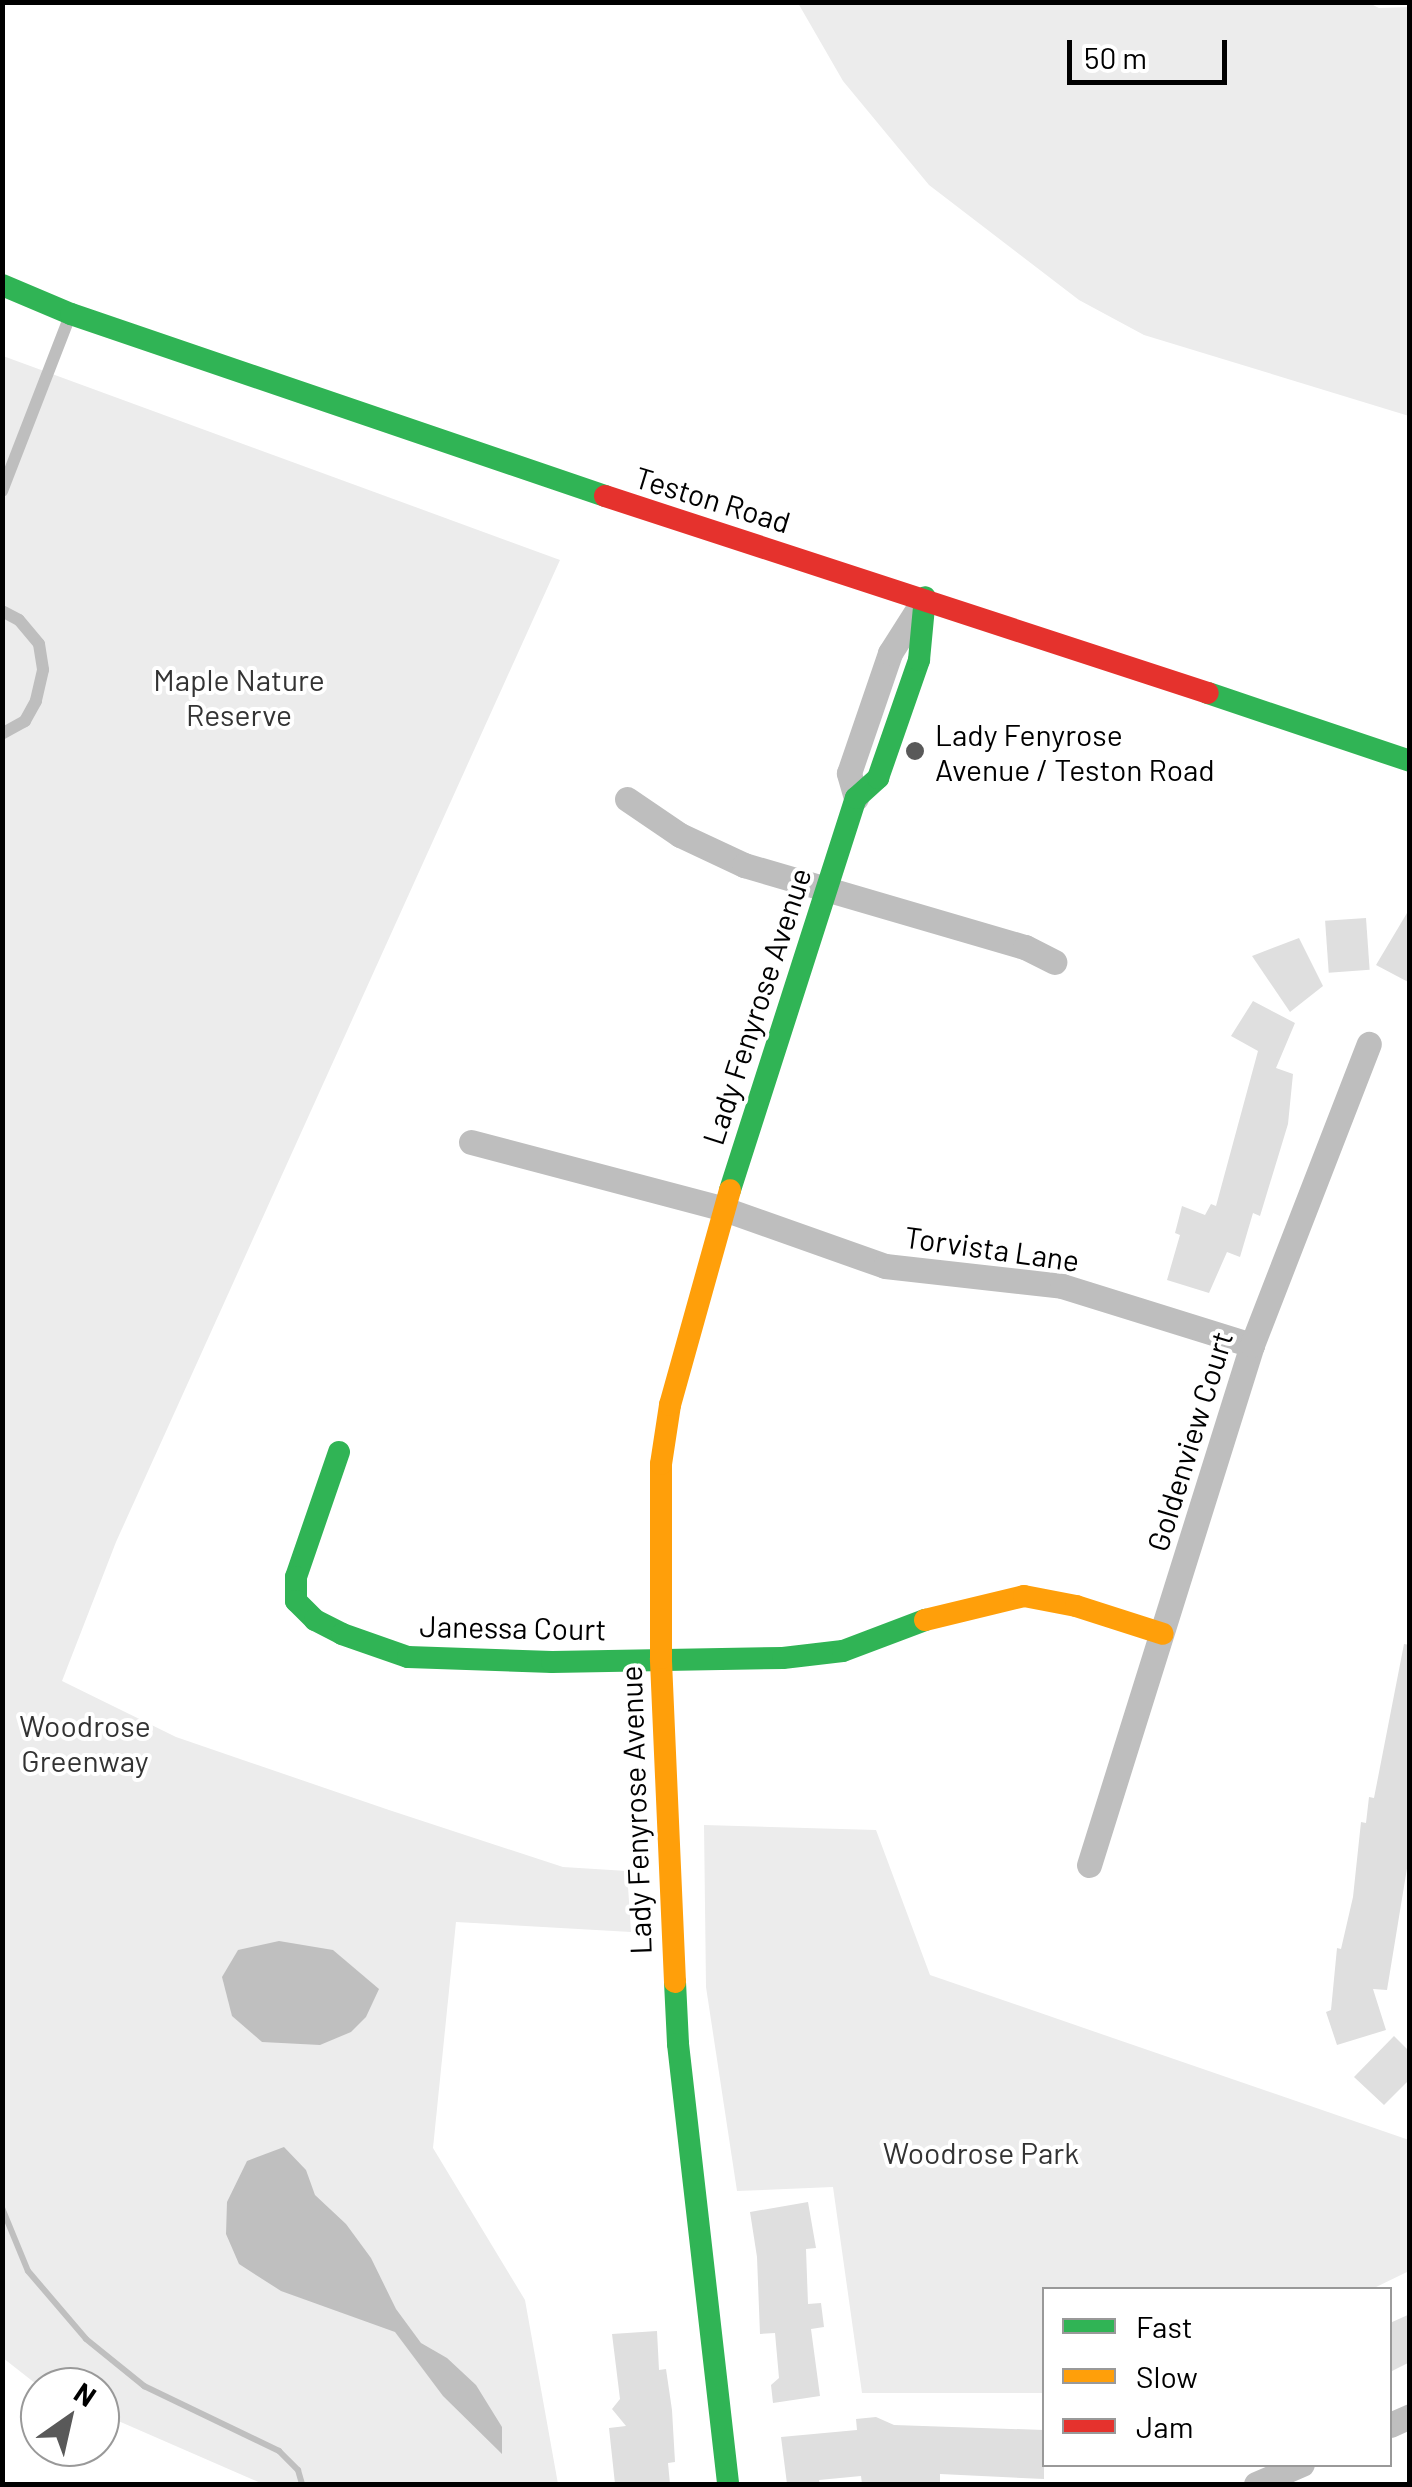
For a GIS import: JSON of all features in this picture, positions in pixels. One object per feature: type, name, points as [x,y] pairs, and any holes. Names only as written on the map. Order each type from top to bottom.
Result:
[{"type":"street","name":"Teston Road","points":[[2,285],[71,314],[530,472],[925,597],[1410,761]]},
{"type":"street","name":"Lady Fenyrose Avenue","points":[[728,2484],[678,2044],[661,1658],[661,1464],[670,1405],[724,1209],[856,798],[850,774],[890,653],[925,597]]},
{"type":"street","points":[[627,799],[714,854],[1026,947],[1054,962]]},
{"type":"street","name":"Goldenview Court","points":[[1089,1864],[1252,1346],[1370,1044]]},
{"type":"street","name":"Torvista Lane","points":[[471,1142],[724,1209],[885,1266],[1062,1286],[1252,1346]]},
{"type":"street","name":"Janessa Court","points":[[339,1452],[296,1576],[296,1601],[314,1620],[408,1657],[536,1662],[783,1658],[843,1651],[945,1612],[1024,1596],[1076,1606],[1163,1634]]},
{"type":"street","points":[[1256,2484],[1295,2467]]},
{"type":"lane","points":[[2,491],[71,314]]},
{"type":"lane","points":[[2,611],[19,620],[39,644],[43,670],[25,721],[2,734]]},
{"type":"green space","points":[[798,3],[1369,3],[1379,8],[1409,7],[1409,416],[1144,335],[1079,300],[929,185],[843,81]]},
{"type":"green space","points":[[3,356],[560,560],[116,1542],[62,1681],[176,1737],[389,1810],[563,1867],[627,1871],[631,1932],[456,1922],[433,2148],[525,2300],[558,2484],[263,2484],[120,2422],[120,2367],[20,2367],[20,2371],[3,2358]]},
{"type":"green space","name":"Woodrose Park","points":[[704,1825],[876,1830],[930,1975],[1409,2140],[1409,2271],[1376,2287],[1042,2287],[1042,2393],[862,2393],[833,2187],[737,2191],[706,1987]]},
{"type":"shaded area","points":[[279,1941],[333,1950],[379,1989],[366,2017],[351,2032],[320,2045],[262,2042],[232,2016],[222,1977],[238,1950]]},
{"type":"shaded area","points":[[284,2147],[306,2170],[315,2195],[346,2224],[371,2258],[396,2309],[421,2343],[447,2358],[476,2385],[502,2427],[502,2454],[443,2396],[395,2332],[281,2291],[239,2264],[226,2234],[227,2202],[247,2161]]},
{"type":"building","points":[[1410,908],[1410,983],[1376,965]]},
{"type":"building","points":[[1366,918],[1370,970],[1329,973],[1325,921]]},
{"type":"building","points":[[1299,938],[1323,986],[1290,1012],[1252,956]]},
{"type":"building","points":[[1253,1001],[1295,1023],[1276,1068],[1293,1074],[1288,1124],[1260,1216],[1253,1213],[1240,1257],[1227,1252],[1209,1293],[1167,1280],[1180,1235],[1175,1233],[1182,1206],[1205,1215],[1211,1204],[1216,1206],[1258,1051],[1231,1036]]},
{"type":"building","points":[[1404,1644],[1410,1645],[1410,1850],[1387,1990],[1373,1989],[1386,2030],[1337,2045],[1326,2012],[1331,2010],[1337,1948],[1341,1949],[1353,1897],[1361,1822],[1366,1823],[1369,1797],[1374,1798]]},
{"type":"building","points":[[1394,2036],[1410,2052],[1410,2079],[1384,2105],[1354,2077]]},
{"type":"building","points":[[808,2202],[816,2248],[806,2249],[808,2304],[821,2303],[824,2327],[811,2329],[820,2396],[773,2403],[771,2385],[779,2378],[775,2333],[760,2334],[757,2257],[750,2212]]},
{"type":"building","points":[[1410,2314],[1410,2362],[1392,2371],[1392,2322]]},
{"type":"building","points":[[657,2331],[659,2370],[666,2369],[672,2410],[675,2462],[668,2463],[670,2484],[615,2484],[609,2428],[626,2426],[612,2409],[620,2399],[612,2334]]},
{"type":"building","points":[[876,2417],[894,2425],[1042,2430],[1044,2479],[940,2474],[940,2482],[862,2484],[861,2476],[819,2480],[820,2484],[787,2484],[781,2437],[857,2430],[856,2419]]},
{"type":"waterway","points":[[2,2208],[28,2271],[86,2339],[144,2386],[279,2451],[298,2470],[302,2484]]},
{"type":"traffic: fast","points":[[2,285],[71,314],[605,496]]},
{"type":"traffic: fast","points":[[730,1190],[856,798],[878,778],[919,660],[925,597]]},
{"type":"traffic: fast","points":[[1208,693],[1410,761]]},
{"type":"traffic: fast","points":[[339,1452],[296,1577],[296,1601],[315,1620],[342,1634],[408,1657],[552,1662],[783,1658],[843,1651],[925,1620]]},
{"type":"traffic: fast","points":[[675,1982],[678,2044],[728,2484]]},
{"type":"traffic: slow","points":[[675,1982],[661,1658],[661,1464],[670,1405],[730,1190]]},
{"type":"traffic: slow","points":[[925,1620],[1024,1596],[1076,1606],[1163,1634]]},
{"type":"traffic: jam","points":[[605,496],[1208,693]]},
{"type":"place","name":"Lady Fenyrose Avenue / Teston Road","points":[[915,751]]},
{"type":"park label","name":"Maple Nature Reserve","points":[[239,696]]},
{"type":"park label","name":"Woodrose Greenway","points":[[85,1742]]}]
